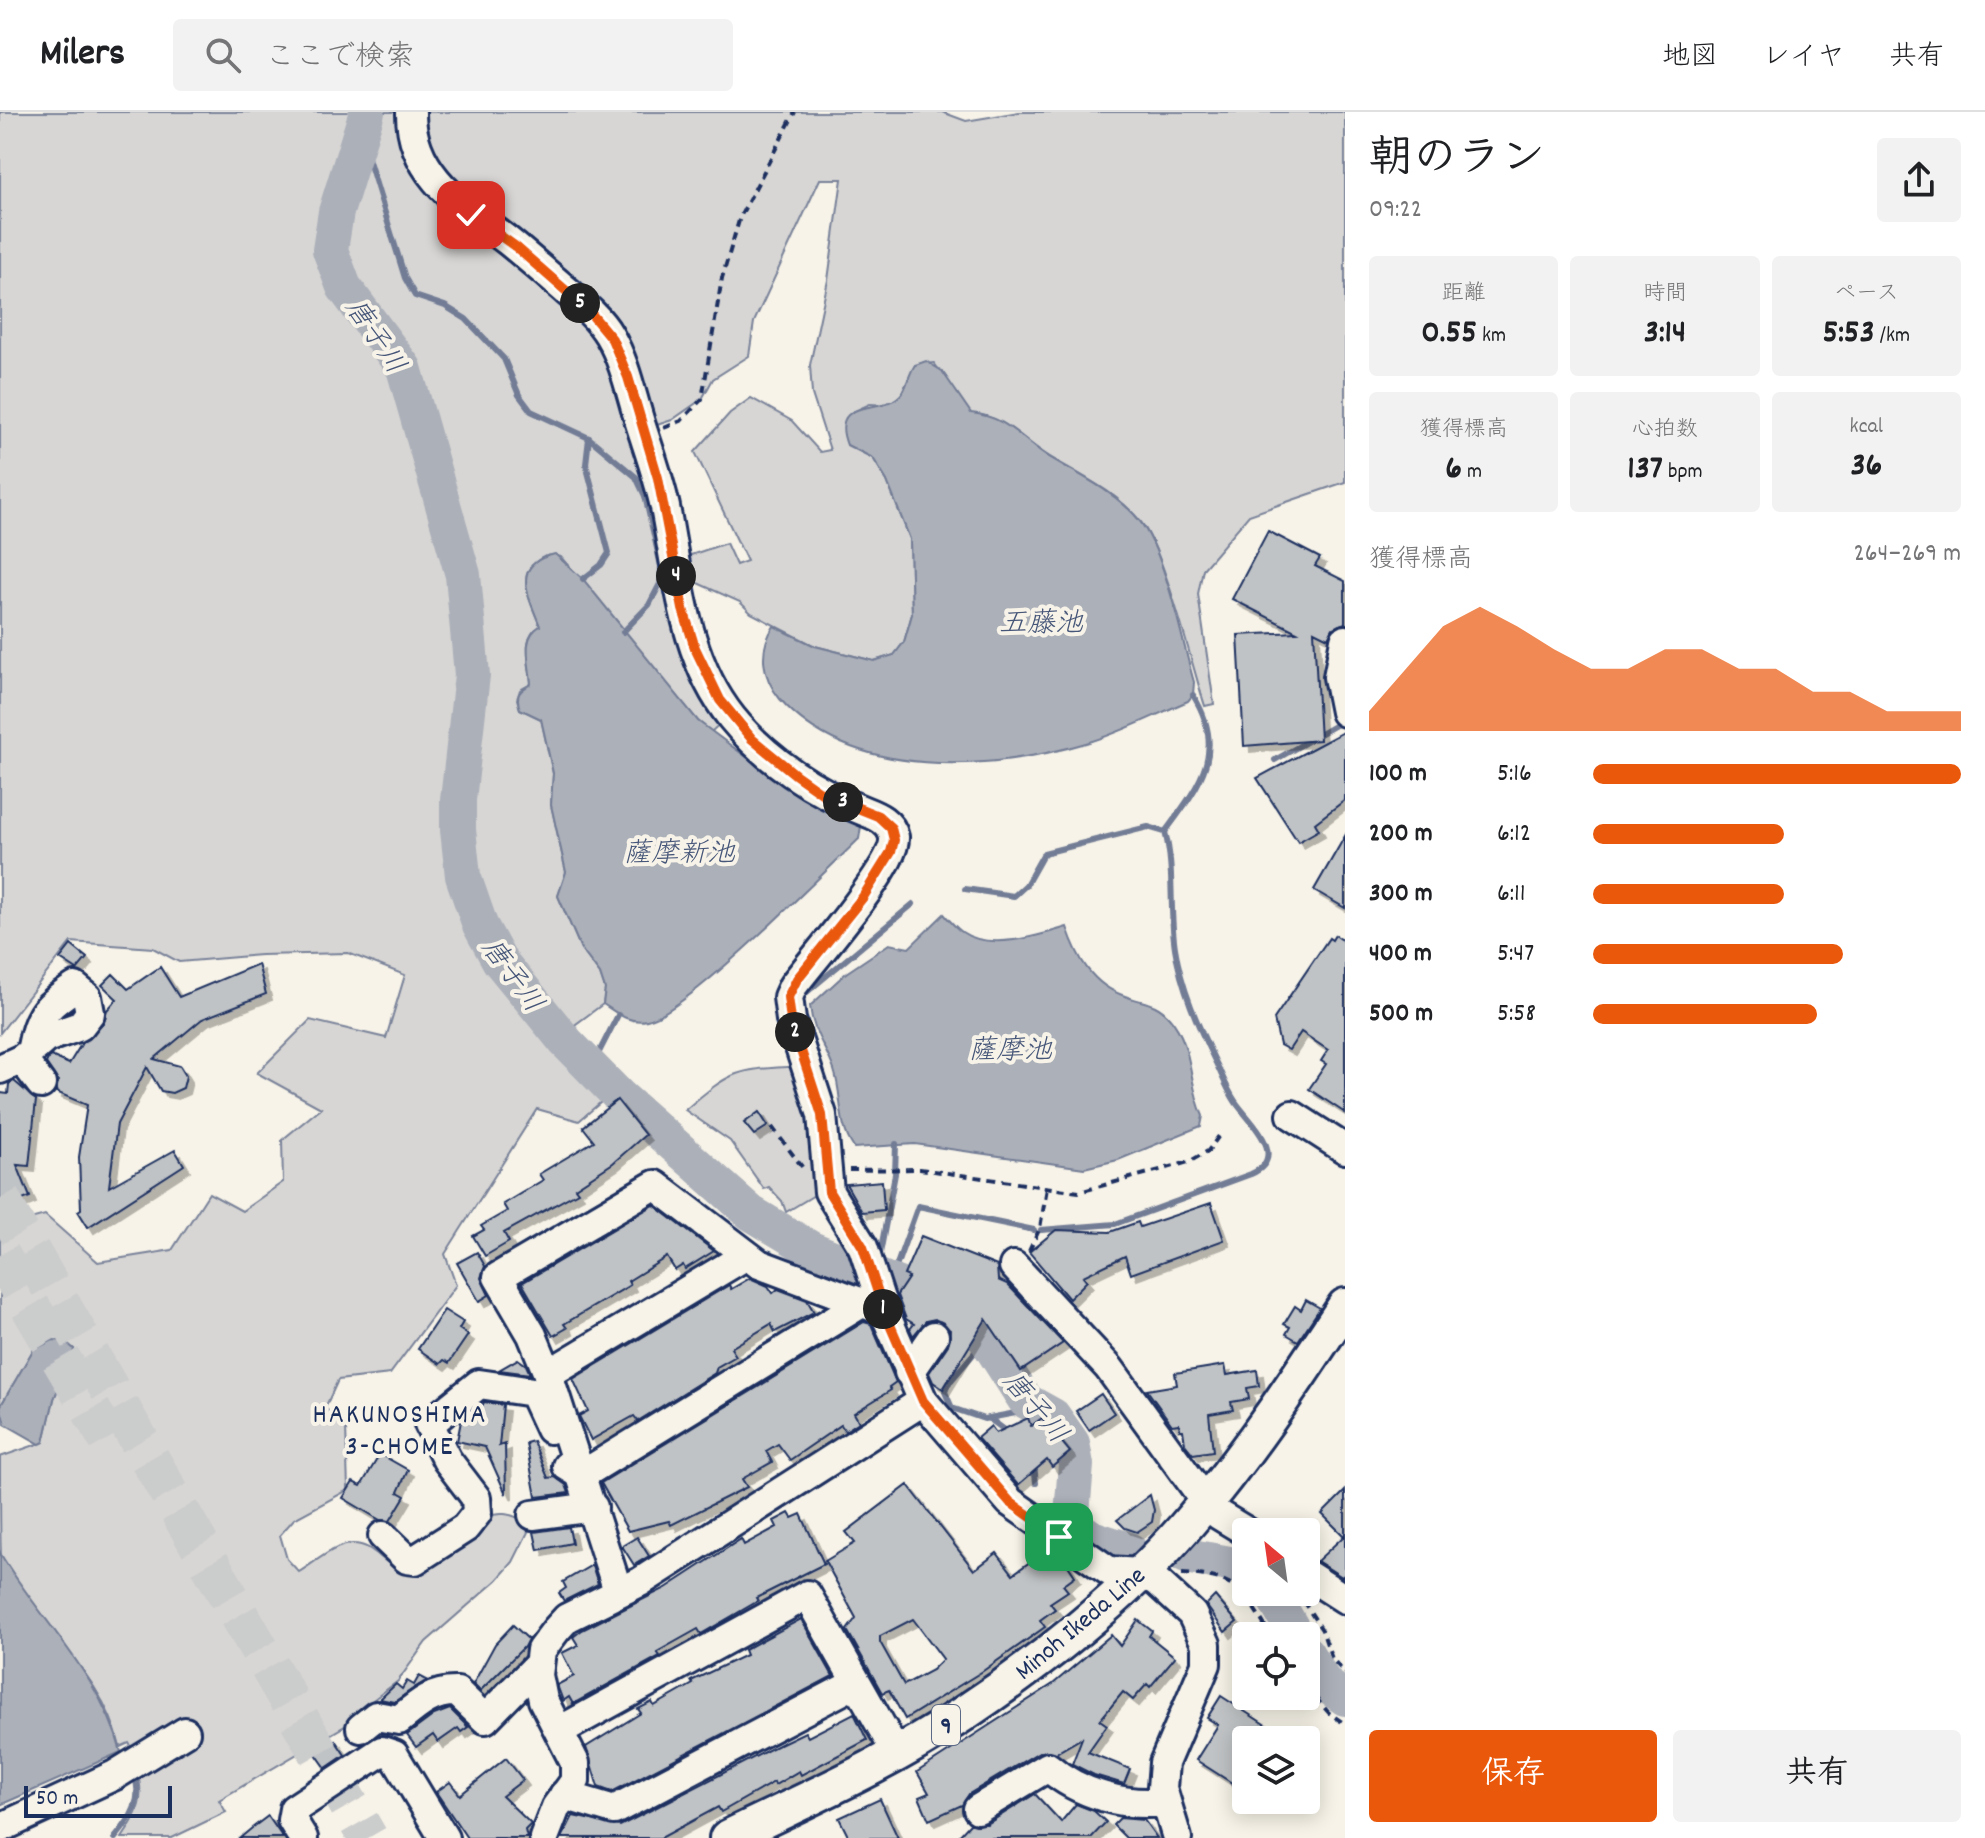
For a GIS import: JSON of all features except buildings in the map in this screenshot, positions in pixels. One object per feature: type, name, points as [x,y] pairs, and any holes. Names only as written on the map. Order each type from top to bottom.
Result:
[{"type":"main road","name":"Minoh Ikeda Line","points":[[727,1838],[897,1754],[976,1705],[1049,1650],[1140,1573],[1206,1502],[1248,1449],[1345,1306]]},
{"type":"street","points":[[411,112],[417,148],[444,191],[516,247],[606,329],[628,377],[664,506],[683,609],[701,662],[720,700],[752,739],[781,764],[823,794],[878,816],[891,828],[894,840],[863,897],[797,979],[788,997],[791,1020],[822,1115],[830,1170],[829,1192],[859,1239],[871,1290],[923,1401],[1010,1502],[1109,1571],[1140,1573],[1181,1602],[1192,1614],[1206,1644],[1206,1664],[1164,1763],[1162,1788],[1177,1838]]},
{"type":"street","points":[[1345,640],[1338,668],[1345,712]]},
{"type":"street","points":[[18,1058],[41,1084]]},
{"type":"street","points":[[1291,1115],[1345,1149]]},
{"type":"street","points":[[618,1591],[548,1374],[532,1335],[498,1277],[655,1185],[745,1256],[871,1290]]},
{"type":"street","points":[[548,1374],[745,1256]]},
{"type":"street","points":[[1014,1266],[1109,1368],[1206,1502],[1232,1523]]},
{"type":"street","points":[[582,1475],[871,1290]]},
{"type":"street","points":[[909,1372],[934,1336]]},
{"type":"street","points":[[383,1536],[407,1559],[415,1560],[465,1528],[477,1513],[476,1498],[447,1460],[429,1424],[479,1384],[533,1392],[566,1466],[582,1475]]},
{"type":"street","points":[[544,1838],[563,1797],[575,1781],[575,1763],[561,1730],[543,1700],[539,1664],[541,1650],[567,1618],[640,1582],[923,1401]]},
{"type":"street","points":[[533,1515],[593,1507]]},
{"type":"street","points":[[1320,1583],[1345,1599]]},
{"type":"street","points":[[561,1730],[807,1595],[897,1754]]},
{"type":"street","points":[[361,1728],[376,1716],[399,1720],[430,1696],[445,1692],[457,1692],[485,1719],[539,1664]]},
{"type":"street","points":[[563,1797],[614,1810],[856,1683]]},
{"type":"street","points":[[0,1828],[128,1768],[185,1732]]},
{"type":"street","points":[[301,1837],[292,1820],[294,1809],[382,1751],[394,1755],[444,1838]]},
{"type":"street","points":[[978,1809],[1048,1767],[1066,1783],[1136,1806],[1165,1802]]},
{"type":"path","points":[[645,437],[681,421],[702,399],[722,278],[740,217],[795,112]]},
{"type":"path","points":[[830,1170],[901,1168],[1079,1192],[1189,1162],[1208,1151],[1221,1133]]},
{"type":"path","points":[[1040,1228],[1047,1188]]},
{"type":"path","points":[[1178,1574],[1215,1575],[1235,1585],[1261,1622]]},
{"type":"path","points":[[1306,1606],[1322,1630],[1332,1659],[1345,1673]]},
{"type":"path","points":[[1320,1703],[1345,1724]]},
{"type":"shaded area","points":[[0,112],[942,112],[966,121],[1019,112],[1345,112],[1345,482],[1249,515],[1203,569],[1198,594],[1214,704],[1205,706],[1168,582],[1140,521],[1109,493],[1004,424],[971,414],[934,363],[915,365],[901,395],[888,405],[870,404],[850,413],[845,427],[847,445],[873,458],[887,481],[910,539],[912,614],[904,642],[894,655],[874,661],[815,646],[751,613],[740,602],[682,576],[682,558],[726,543],[736,565],[747,561],[695,452],[730,413],[751,398],[792,421],[820,452],[830,450],[812,394],[810,365],[828,280],[842,179],[820,179],[754,322],[749,356],[713,379],[702,399],[672,420],[629,434],[654,506],[680,613],[706,684],[725,719],[711,732],[698,721],[561,557],[546,556],[530,568],[527,592],[540,626],[528,644],[531,684],[520,690],[517,699],[520,709],[541,719],[553,774],[551,805],[566,872],[558,896],[581,949],[600,974],[605,989],[603,1004],[572,1027],[613,1078],[601,1102],[579,1121],[537,1109],[445,1254],[456,1285],[390,1374],[338,1380],[325,1408],[346,1427],[348,1490],[294,1519],[280,1535],[287,1559],[299,1572],[332,1550],[353,1544],[367,1547],[388,1563],[410,1571],[435,1561],[461,1544],[485,1517],[509,1515],[523,1520],[528,1532],[513,1562],[497,1580],[426,1642],[398,1681],[353,1715],[355,1720],[219,1800],[226,1812],[172,1838],[122,1838],[139,1804],[139,1778],[135,1768],[191,1734],[187,1726],[138,1758],[129,1743],[120,1747],[111,1719],[98,1694],[29,1603],[1,1555],[0,1457],[44,1442],[54,1399],[74,1349],[58,1340],[35,1347],[0,1407],[0,1227],[45,1215],[98,1262],[172,1250],[209,1193],[242,1211],[283,1182],[282,1140],[321,1108],[257,1073],[310,1020],[386,1038],[405,975],[348,953],[261,955],[179,962],[153,948],[71,942],[0,1033]]},
{"type":"shaded area","points":[[804,1066],[816,1194],[786,1212],[782,1201],[769,1187],[764,1189],[730,1141],[685,1110],[716,1085],[739,1073]]},
{"type":"water","name":"五藤池","points":[[926,361],[942,371],[971,413],[1004,424],[1049,457],[1108,493],[1139,520],[1157,553],[1178,621],[1194,682],[1193,695],[1188,701],[1086,743],[1049,753],[967,763],[925,762],[884,756],[845,744],[810,726],[780,699],[769,682],[764,663],[766,644],[774,626],[815,646],[874,661],[894,655],[904,642],[912,614],[910,539],[887,481],[873,458],[847,445],[843,430],[850,413],[897,398],[915,365]]},
{"type":"water","name":"薩摩新池","points":[[555,554],[583,579],[698,721],[788,788],[861,826],[859,839],[754,940],[691,994],[666,1012],[647,1020],[629,1019],[603,1004],[605,989],[600,974],[581,949],[558,896],[566,872],[551,805],[553,773],[541,719],[520,709],[518,700],[519,694],[531,684],[528,644],[540,626],[528,592],[527,573],[532,565]]},
{"type":"water","name":"薩摩池","points":[[944,914],[962,932],[986,940],[1014,940],[1067,927],[1087,969],[1103,985],[1159,1008],[1177,1028],[1187,1052],[1203,1116],[1201,1126],[1118,1160],[1084,1168],[915,1144],[854,1148],[845,1129],[834,1070],[817,1033],[810,1006],[846,973],[889,944],[909,948]]},
{"type":"water","points":[[53,1340],[65,1341],[74,1349],[54,1399],[44,1442],[40,1444],[5,1424],[0,1407],[33,1350]]},
{"type":"water","points":[[0,1553],[84,1673],[112,1724],[121,1752],[0,1805]]},
{"type":"waterway","name":"唐子川","points":[[367,112],[336,212],[330,250],[344,287],[404,368],[463,575],[472,675],[458,800],[458,830],[463,876],[480,925],[499,960],[566,1042],[620,1097],[751,1213],[811,1249],[971,1315],[1026,1401],[1053,1416],[1072,1443],[1076,1465],[1072,1514],[1076,1527],[1092,1538],[1129,1550]]},
{"type":"waterway","points":[[360,132],[405,278],[415,296],[445,306],[466,319],[504,359],[519,395],[531,411],[589,438],[636,477],[645,496],[661,566],[660,584],[649,605],[623,632]]},
{"type":"waterway","points":[[583,579],[601,565],[609,553],[586,464],[589,438]]},
{"type":"waterway","points":[[1165,832],[1189,799],[1205,767],[1208,734],[1193,695]]},
{"type":"waterway","points":[[1275,760],[1341,722]]},
{"type":"waterway","points":[[965,889],[1014,896],[1026,885],[1044,853],[1148,827],[1165,832],[1170,860],[1175,948],[1186,992],[1230,1092],[1267,1148],[1267,1158],[1262,1167],[1251,1174],[1115,1224],[1041,1230]]},
{"type":"waterway","points":[[801,997],[913,904]]},
{"type":"waterway","points":[[591,1068],[618,1015]]},
{"type":"waterway","points":[[879,1259],[895,1174],[896,1144]]},
{"type":"waterway","points":[[891,1281],[918,1206],[1034,1230]]},
{"type":"waterway","points":[[986,1339],[948,1384],[945,1392],[952,1408],[984,1419],[1042,1408]]},
{"type":"waterway","points":[[990,1419],[1010,1434]]},
{"type":"waterway","points":[[1034,1464],[1036,1483]]},
{"type":"waterway","points":[[1186,1556],[1232,1564]]},
{"type":"waterway","points":[[1279,1606],[1288,1622]]},
{"type":"waterway","points":[[1320,1676],[1325,1684],[1345,1698]]},
{"type":"waterway","points":[[115,1838],[126,1824],[137,1800],[134,1775]]},
{"type":"tunnel","points":[[0,1199],[368,1838]]},
{"type":"tunnel","points":[[0,1255],[108,1439]]},
{"type":"district","name":"HAKUNOSHIMA 3-CHOME","points":[[400,1428]]},
{"type":"route","points":[[471,215],[516,247],[588,310],[612,339],[628,377],[658,478],[676,582],[695,648],[707,677],[733,719],[781,764],[823,794],[878,816],[891,828],[894,840],[891,852],[863,897],[797,979],[788,997],[791,1020],[822,1115],[830,1170],[829,1192],[863,1247],[884,1311],[923,1401],[1010,1502],[1059,1537]]}]
